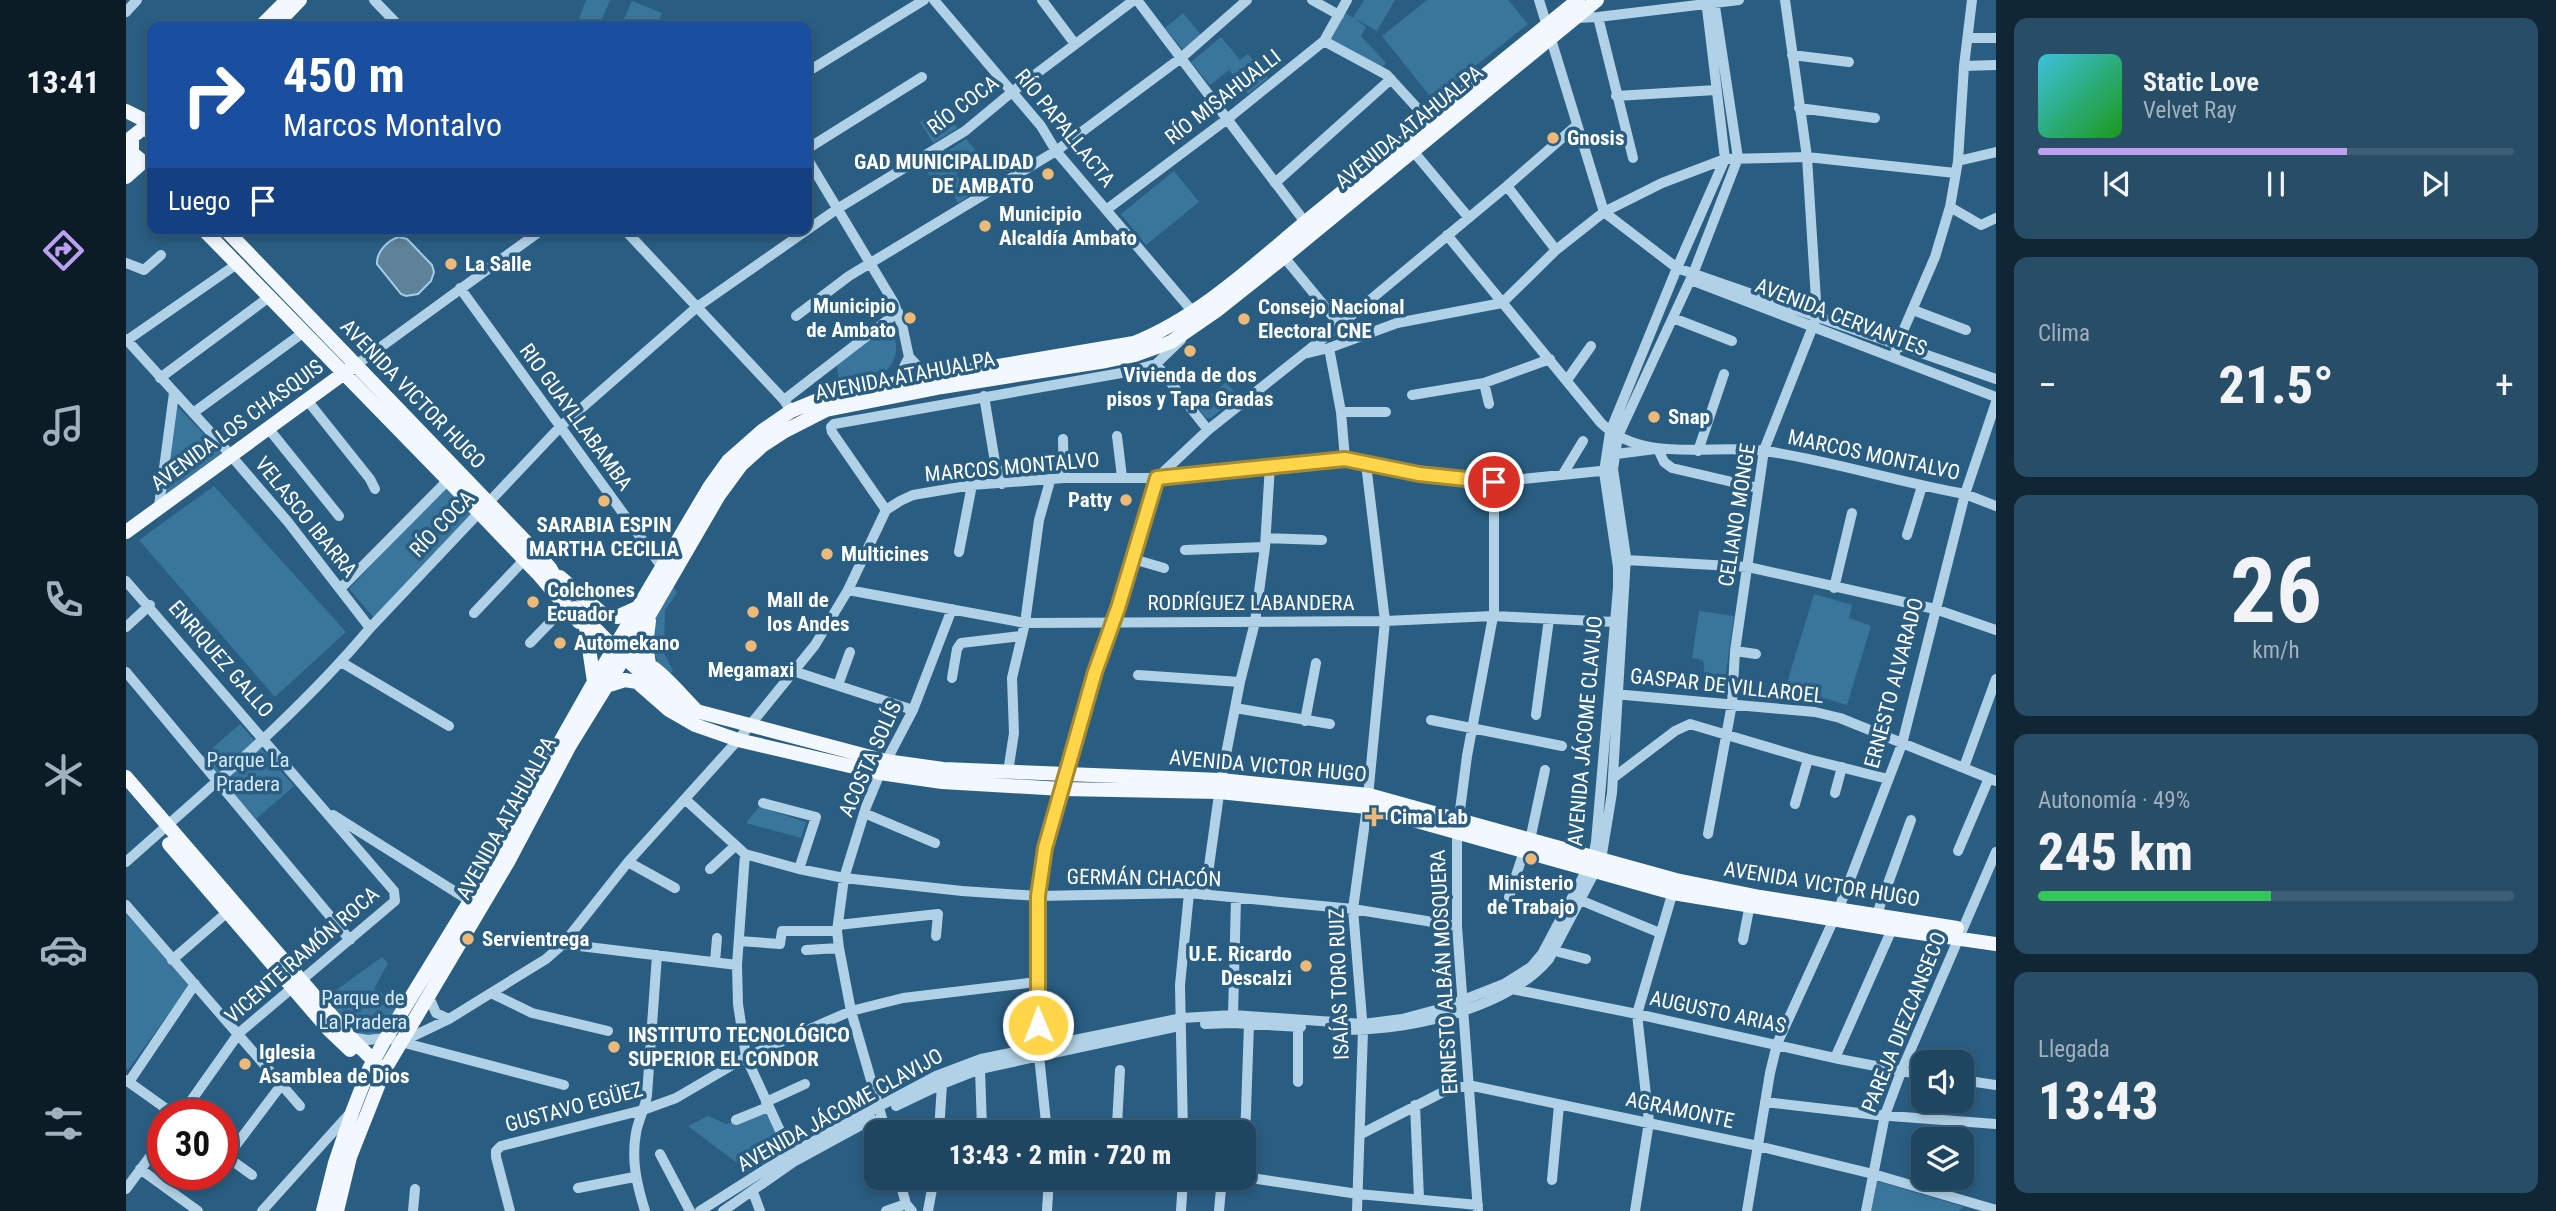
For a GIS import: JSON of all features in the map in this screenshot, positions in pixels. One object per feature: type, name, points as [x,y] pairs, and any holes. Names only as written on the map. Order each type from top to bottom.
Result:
[{"type":"main road","points":[[266,21],[287,0]]},
{"type":"main road","points":[[280,21],[300,0]]},
{"type":"main road","name":"AVENIDA ATAHUALPA","points":[[323,1211],[335,1163],[353,1110],[470,901],[644,611],[741,465],[762,446],[820,412],[942,387],[1135,355],[1171,342],[1284,257],[1413,151],[1548,32],[1578,0]]},
{"type":"main road","name":"AVENIDA ATAHUALPA","points":[[644,611],[662,567],[710,486],[728,461],[788,405],[896,383],[1134,342],[1168,328],[1193,312],[1429,121],[1548,32],[1576,18],[1597,0]]},
{"type":"main road","points":[[126,111],[147,122]]},
{"type":"main road","points":[[126,177],[138,158],[130,142],[136,132],[147,129]]},
{"type":"main road","name":"AVENIDA VICTOR HUGO","points":[[209,235],[304,332],[350,369],[484,507],[546,573],[584,626],[652,667],[683,705],[714,717],[943,782],[1062,789],[1220,786]]},
{"type":"main road","name":"AVENIDA VICTOR HUGO","points":[[230,235],[448,480],[484,507],[524,560],[546,573]]},
{"type":"main road","name":"AVENIDA LOS CHASQUIS","points":[[126,532],[350,369]]},
{"type":"main road","points":[[546,573],[592,606],[603,614],[617,617],[644,611],[646,645],[652,667],[643,670],[637,682],[625,680],[600,684],[584,626],[592,616],[592,606]]},
{"type":"main road","name":"AVENIDA VICTOR HUGO","points":[[568,603],[619,653],[713,730]]},
{"type":"main road","name":"AVENIDA VICTOR HUGO","points":[[637,682],[684,720],[738,740],[883,767],[1066,773],[1368,801],[1594,865],[1750,904],[1836,914],[1877,914],[1996,944]]},
{"type":"main road","name":"AVENIDA ATAHUALPA","points":[[393,1040],[429,996],[508,862],[600,684]]},
{"type":"main road","points":[[126,777],[163,829]]},
{"type":"main road","points":[[126,792],[163,829],[297,984],[349,1037],[376,1070]]},
{"type":"main road","name":"AVENIDA VICTOR HUGO","points":[[1675,886],[1760,897],[1892,929],[1996,935]]},
{"type":"main road","points":[[297,984],[329,1030],[376,1070]]},
{"type":"main road","points":[[337,1211],[376,1070]]},
{"type":"street","points":[[126,12],[137,0]]},
{"type":"street","points":[[374,0],[394,21]]},
{"type":"street","points":[[812,69],[925,0]]},
{"type":"street","name":"RÍO PAPALLACTA","points":[[934,0],[1041,126],[1056,151],[1193,312]]},
{"type":"street","points":[[1042,0],[1075,44]]},
{"type":"street","points":[[1136,0],[1305,222]]},
{"type":"street","name":"RÍO COCA","points":[[812,226],[965,131],[1012,92],[1136,0]]},
{"type":"street","points":[[796,316],[849,276],[1056,151],[1181,58],[1247,0]]},
{"type":"street","points":[[1312,0],[1339,15]]},
{"type":"street","name":"RÍO MISAHUALLI","points":[[1106,210],[1226,120],[1324,41],[1347,0]]},
{"type":"street","points":[[1539,0],[1604,212]]},
{"type":"street","points":[[1576,18],[1598,18],[1710,1],[1739,0]]},
{"type":"street","name":"CELIANO MONGE","points":[[1708,834],[1727,736],[1735,651],[1764,450],[1818,316],[1807,157],[1785,0]]},
{"type":"street","points":[[1894,358],[1897,345],[1935,257],[1950,207],[1958,161],[1964,66],[1972,0]]},
{"type":"street","points":[[1710,1],[1716,90],[1725,159]]},
{"type":"street","name":"AVENIDA JÁCOME CLAVIJO","points":[[1614,434],[1673,318],[1738,158],[1710,1]]},
{"type":"street","points":[[1598,18],[1633,158]]},
{"type":"street","points":[[1968,38],[1996,38]]},
{"type":"street","points":[[1324,41],[1391,79],[1429,121]]},
{"type":"street","points":[[1792,55],[1849,62]]},
{"type":"street","points":[[1964,66],[1996,65]]},
{"type":"street","points":[[812,146],[922,77]]},
{"type":"street","points":[[1275,183],[1391,79]]},
{"type":"street","points":[[1616,96],[1716,90]]},
{"type":"street","points":[[1800,108],[1875,118]]},
{"type":"street","points":[[1046,1120],[1037,982],[1038,896],[1045,848],[1095,672],[1157,478],[1208,430],[1340,325],[1577,125]]},
{"type":"street","points":[[1413,151],[1469,218]]},
{"type":"street","points":[[1958,161],[1996,152]]},
{"type":"street","points":[[1301,354],[1328,348],[1397,323],[1502,303],[1556,250],[1604,212],[1662,183],[1725,159],[1807,157],[1955,173]]},
{"type":"street","name":"AVENIDA JÁCOME CLAVIJO","points":[[700,1211],[880,1111],[936,1076],[959,1067],[1182,1021],[1233,1015],[1363,1028],[1403,1027],[1509,987],[1538,973],[1555,951],[1594,865],[1613,778],[1618,566],[1608,471],[1609,455],[1614,434],[1677,268],[1725,159]]},
{"type":"street","points":[[812,166],[898,312],[909,357],[927,378],[942,387]]},
{"type":"street","points":[[1507,186],[1556,250]]},
{"type":"street","points":[[1950,207],[1981,225],[1996,218]]},
{"type":"street","name":"AVENIDA CERVANTES","points":[[1604,212],[1677,268],[1682,276],[1818,316],[1996,379]]},
{"type":"street","name":"AVENIDA LOS CHASQUIS","points":[[350,369],[535,235]]},
{"type":"street","points":[[630,235],[788,405],[898,312]]},
{"type":"street","name":"RÍO COCA","points":[[126,862],[264,739],[341,662],[560,427],[697,307],[800,235]]},
{"type":"street","points":[[1447,235],[1614,434]]},
{"type":"street","points":[[126,263],[144,270],[162,255]]},
{"type":"street","points":[[1284,257],[1340,325]]},
{"type":"street","points":[[127,341],[237,264]]},
{"type":"street","name":"AVENIDA CERVANTES","points":[[1691,277],[1996,400]]},
{"type":"street","name":"RIO GUAYLLABAMBA","points":[[460,288],[662,567]]},
{"type":"street","points":[[160,378],[269,297]]},
{"type":"street","points":[[1913,310],[1966,330]]},
{"type":"street","points":[[1673,318],[1732,341]]},
{"type":"street","points":[[393,1040],[449,1019],[546,959],[563,944],[628,862],[738,740],[815,645],[848,590],[886,510],[832,432],[831,427],[834,424],[1116,374],[1156,364],[1189,330]]},
{"type":"street","points":[[193,413],[304,332]]},
{"type":"street","name":"VELASCO IBARRA","points":[[127,341],[230,455],[370,628]]},
{"type":"street","points":[[1567,380],[1591,346]]},
{"type":"street","points":[[1328,348],[1341,412],[1345,459]]},
{"type":"street","points":[[896,383],[909,357]]},
{"type":"street","points":[[1412,395],[1483,383],[1550,359]]},
{"type":"street","points":[[1156,364],[1208,430]]},
{"type":"street","points":[[1698,450],[1724,374]]},
{"type":"street","points":[[1483,383],[1489,404]]},
{"type":"street","points":[[159,506],[174,393]]},
{"type":"street","points":[[984,396],[995,462],[1002,484]]},
{"type":"street","points":[[307,400],[375,489]]},
{"type":"street","name":"ERNESTO ALVARADO","points":[[1747,1211],[1777,1044],[1836,914],[1902,744],[1965,494],[1996,400]]},
{"type":"street","points":[[1341,412],[1386,412]]},
{"type":"street","points":[[268,428],[340,516]]},
{"type":"street","name":"MARCOS MONTALVO","points":[[1614,434],[1658,449]]},
{"type":"street","points":[[1117,436],[1122,477]]},
{"type":"street","points":[[1063,439],[1064,478]]},
{"type":"street","points":[[1563,474],[1583,441]]},
{"type":"street","points":[[1658,449],[1664,462],[1672,468],[1758,488]]},
{"type":"street","name":"MARCOS MONTALVO","points":[[1609,455],[1658,449],[1764,450],[1965,494],[1996,506]]},
{"type":"street","name":"MARCOS MONTALVO","points":[[886,510],[913,495],[972,485],[1064,478],[1157,478],[1345,459],[1419,474],[1494,482],[1608,471]]},
{"type":"street","name":"ISAÍAS TORO RUIZ","points":[[1357,1211],[1363,1028],[1353,909],[1368,801],[1385,621],[1366,464]]},
{"type":"street","points":[[1205,895],[1220,786],[1240,682],[1255,622],[1266,542],[1270,465]]},
{"type":"street","name":"AVENIDA JÁCOME CLAVIJO","points":[[1594,865],[1615,694],[1626,560],[1608,471]]},
{"type":"street","points":[[340,589],[448,480]]},
{"type":"street","points":[[1008,772],[1014,733],[1012,678],[1025,623],[1039,520],[1050,481]]},
{"type":"street","name":"ERNESTO ALBÁN MOSQUERA","points":[[1478,1208],[1457,926],[1458,827],[1493,616],[1494,482]]},
{"type":"street","points":[[959,552],[972,485]]},
{"type":"street","points":[[1908,535],[1922,486]]},
{"type":"street","points":[[1834,588],[1852,513]]},
{"type":"street","points":[[1185,550],[1322,540]]},
{"type":"street","points":[[1133,559],[1164,568]]},
{"type":"street","points":[[474,613],[524,560]]},
{"type":"street","points":[[1626,560],[1748,567],[1934,610],[1996,629]]},
{"type":"street","name":"ENRIQUEZ GALLO","points":[[126,581],[394,891]]},
{"type":"street","name":"RODRÍGUEZ LABANDERA","points":[[848,590],[1025,623],[1385,621],[1493,616],[1615,622]]},
{"type":"street","points":[[530,643],[568,603]]},
{"type":"street","points":[[126,627],[150,606]]},
{"type":"street","name":"ACOSTA SOLÍS","points":[[883,1120],[851,1010],[839,948],[838,928],[844,878],[864,813],[883,767],[914,710],[952,609]]},
{"type":"street","points":[[1536,715],[1549,619]]},
{"type":"street","points":[[952,678],[957,649],[961,643],[1021,636]]},
{"type":"street","points":[[1735,651],[1756,654]]},
{"type":"street","points":[[838,685],[850,652]]},
{"type":"street","points":[[341,662],[449,726]]},
{"type":"street","points":[[1305,721],[1316,663]]},
{"type":"street","points":[[793,671],[914,710]]},
{"type":"street","points":[[126,672],[350,940]]},
{"type":"street","points":[[1138,675],[1240,682]]},
{"type":"street","points":[[1964,767],[1996,679]]},
{"type":"street","name":"GASPAR DE VILLAROEL","points":[[1615,694],[1815,712],[1840,718],[1992,780]]},
{"type":"street","points":[[1235,708],[1330,724]]},
{"type":"street","points":[[1431,720],[1562,746]]},
{"type":"street","points":[[1613,778],[1683,726],[1698,725],[1727,736],[1888,779]]},
{"type":"street","points":[[1796,804],[1808,759]]},
{"type":"street","points":[[1835,793],[1842,767]]},
{"type":"street","points":[[1509,897],[1527,846],[1545,770]]},
{"type":"street","points":[[1958,851],[1992,780]]},
{"type":"street","name":"GERMÁN CHACÓN","points":[[686,800],[745,854],[844,878],[961,891],[1038,896],[1189,893],[1353,909],[1457,926]]},
{"type":"street","points":[[763,803],[816,817],[799,869]]},
{"type":"street","points":[[324,810],[470,901]]},
{"type":"street","points":[[864,813],[935,843]]},
{"type":"street","points":[[1877,914],[1911,820]]},
{"type":"street","points":[[710,869],[735,846]]},
{"type":"street","name":"PAREJA DIEZCANSECO","points":[[1866,1211],[1885,1115],[1996,852]]},
{"type":"street","points":[[745,854],[737,965],[738,1004],[746,1057],[792,1158]]},
{"type":"street","points":[[628,862],[675,888]]},
{"type":"street","points":[[1635,1211],[1649,1122],[1637,1014],[1675,886]]},
{"type":"street","name":"VICENTE RAMÓN ROCA","points":[[192,1099],[239,1033],[395,901],[394,891]]},
{"type":"street","points":[[1183,1120],[1180,985],[1189,893]]},
{"type":"street","points":[[1233,1015],[1236,899]]},
{"type":"street","points":[[1577,899],[1660,933]]},
{"type":"street","name":"AVENIDA JÁCOME CLAVIJO","points":[[1509,987],[1542,954],[1577,899]]},
{"type":"street","points":[[1742,940],[1750,904]]},
{"type":"street","points":[[126,905],[300,1106]]},
{"type":"street","points":[[172,960],[232,909]]},
{"type":"street","points":[[739,941],[780,944],[782,931],[838,928],[938,914],[936,936]]},
{"type":"street","points":[[1835,1058],[1892,929]]},
{"type":"street","points":[[715,962],[717,938]]},
{"type":"street","points":[[563,944],[737,965]]},
{"type":"street","points":[[806,950],[839,948]]},
{"type":"street","points":[[1555,951],[1587,958]]},
{"type":"street","points":[[645,1211],[634,1177],[636,1132],[645,1109],[657,955]]},
{"type":"street","name":"GUSTAVO EGÜEZ","points":[[510,1211],[496,1157],[496,1151],[501,1146],[645,1109],[676,1098],[746,1057],[851,1010],[903,998],[1037,982]]},
{"type":"street","points":[[153,1099],[128,1081],[195,984]]},
{"type":"street","name":"AUGUSTO ARIAS","points":[[1509,987],[1911,1073]]},
{"type":"street","points":[[491,993],[532,1013],[608,1031]]},
{"type":"street","points":[[429,996],[436,1013],[449,1019]]},
{"type":"street","name":"AVENIDA JÁCOME CLAVIJO","points":[[1182,1021],[1298,1023]]},
{"type":"street","points":[[1298,1023],[1298,1082]]},
{"type":"street","points":[[1246,1120],[1249,1024]]},
{"type":"street","points":[[349,1037],[393,1040],[564,1085]]},
{"type":"street","name":"AVENIDA JÁCOME CLAVIJO","points":[[880,1111],[980,1069],[1040,1052]]},
{"type":"street","points":[[980,1069],[982,1120]]},
{"type":"street","points":[[1117,1120],[1120,1070]]},
{"type":"street","points":[[1974,1082],[1996,1085]]},
{"type":"street","points":[[238,1139],[282,1084]]},
{"type":"street","points":[[736,1120],[805,1084]]},
{"type":"street","points":[[940,1120],[942,1084]]},
{"type":"street","points":[[1361,1134],[1443,1092],[1468,1085]]},
{"type":"street","name":"AGRAMONTE","points":[[1468,1085],[1758,1146],[1873,1174],[1996,1210]]},
{"type":"street","points":[[1765,1102],[1996,1124]]},
{"type":"street","points":[[1415,1105],[1419,1198]]},
{"type":"street","points":[[1552,1180],[1559,1105]]},
{"type":"street","points":[[262,1211],[353,1110]]},
{"type":"street","points":[[660,1154],[690,1211]]},
{"type":"street","name":"AVENIDA JÁCOME CLAVIJO","points":[[723,1211],[753,1192],[792,1158]]},
{"type":"street","points":[[126,1189],[147,1160]]},
{"type":"street","points":[[238,1165],[252,1175]]},
{"type":"street","points":[[140,1169],[198,1211]]},
{"type":"street","points":[[578,1188],[634,1177]]},
{"type":"street","points":[[1256,1179],[1358,1194],[1419,1198],[1478,1208]]},
{"type":"street","points":[[413,1211],[415,1189]]},
{"type":"street","points":[[886,1211],[909,1208],[903,1190]]},
{"type":"street","points":[[928,1211],[931,1190]]},
{"type":"street","points":[[1047,1211],[1048,1190]]},
{"type":"street","points":[[1181,1211],[1182,1190]]},
{"type":"street","points":[[1219,1211],[1221,1190]]},
{"type":"street","points":[[753,1192],[760,1211]]},
{"type":"green space","points":[[586,0],[610,0],[601,21],[578,21]]},
{"type":"green space","points":[[1364,0],[1395,0],[1377,31],[1354,18],[1366,27],[1361,36],[1386,63],[1382,67],[1331,39],[1344,12],[1353,18]]},
{"type":"green space","points":[[1427,0],[1508,0],[1528,24],[1433,100],[1382,36]]},
{"type":"green space","points":[[632,1],[662,13],[659,21],[623,21]]},
{"type":"green space","points":[[1183,13],[1202,36],[1184,51],[1165,28]]},
{"type":"green space","points":[[1221,37],[1240,60],[1248,54],[1268,78],[1248,94],[1229,70],[1210,85],[1191,62]]},
{"type":"green space","points":[[941,109],[958,128],[933,143],[920,122]]},
{"type":"green space","points":[[966,139],[982,158],[956,174],[968,197],[958,203],[946,182],[936,188],[924,166]]},
{"type":"green space","points":[[1174,171],[1199,202],[1146,245],[1121,214]]},
{"type":"green space","points":[[891,323],[896,353],[887,370],[839,379],[836,361]]},
{"type":"green space","points":[[1226,382],[1238,396],[1211,418],[1206,418],[1197,406]]},
{"type":"green space","points":[[177,406],[222,453],[163,497]]},
{"type":"green space","points":[[214,486],[346,632],[275,697],[139,540]]},
{"type":"green space","points":[[446,486],[474,512],[375,619],[349,589]]},
{"type":"green space","points":[[672,582],[677,593],[665,610],[664,653],[673,671],[666,677],[652,640],[655,618]]},
{"type":"green space","points":[[1814,594],[1852,605],[1849,618],[1871,626],[1847,705],[1786,686]]},
{"type":"green space","points":[[1699,611],[1734,616],[1723,693],[1707,694],[1703,660],[1692,658]]},
{"type":"green space","name":"Parque La Pradera","points":[[240,724],[294,786],[256,819],[202,757]]},
{"type":"green space","points":[[759,807],[806,822],[801,838],[746,823]]},
{"type":"green space","points":[[126,914],[190,984],[128,1070],[126,1068]]},
{"type":"green space","name":"Parque de La Pradera","points":[[382,957],[388,963],[374,989],[401,1003],[391,1021],[376,1037],[357,1035],[321,1001]]},
{"type":"green space","points":[[765,1112],[785,1151],[749,1172],[688,1126],[708,1116],[726,1124]]},
{"type":"green space","points":[[1877,1181],[1964,1207],[1958,1211],[1871,1211]]},
{"type":"shaded area","points":[[399,237],[407,239],[432,265],[434,272],[431,281],[418,294],[401,294],[377,264],[378,255],[384,247]]},
{"type":"place","name":"Gnosis","points":[[1553,138]]},
{"type":"place","name":"GAD MUNICIPALIDAD DE AMBATO","points":[[1048,174]]},
{"type":"place","name":"Municipio Alcaldía Ambato","points":[[985,226]]},
{"type":"place","name":"La Salle","points":[[451,264]]},
{"type":"place","name":"Municipio de Ambato","points":[[910,318]]},
{"type":"place","name":"Consejo Nacional Electoral CNE","points":[[1244,319]]},
{"type":"place","name":"Vivienda de dos pisos y Tapa Gradas","points":[[1190,351]]},
{"type":"place","name":"Snap","points":[[1654,417]]},
{"type":"place","name":"Patty","points":[[1126,500]]},
{"type":"place","name":"SARABIA ESPIN MARTHA CECILIA","points":[[604,501]]},
{"type":"place","name":"Multicines","points":[[827,554]]},
{"type":"place","name":"Colchones Ecuador","points":[[533,602]]},
{"type":"place","name":"Mall de los Andes","points":[[753,612]]},
{"type":"place","name":"Automekano","points":[[560,643]]},
{"type":"place","name":"Megamaxi","points":[[751,646]]},
{"type":"place","name":"Cima Lab","points":[[1374,817]]},
{"type":"place","name":"Ministerio de Trabajo","points":[[1531,859]]},
{"type":"place","name":"Servientrega","points":[[468,939]]},
{"type":"place","name":"U.E. Ricardo Descalzi","points":[[1306,966]]},
{"type":"place","name":"INSTITUTO TECNOLÓGICO SUPERIOR EL CONDOR","points":[[614,1047]]},
{"type":"place","name":"Iglesia Asamblea de Dios","points":[[245,1064]]},
{"type":"route","points":[[1038,1025],[1038,896],[1045,848],[1095,672],[1118,608],[1157,478],[1345,459],[1419,474],[1494,482]]}]
